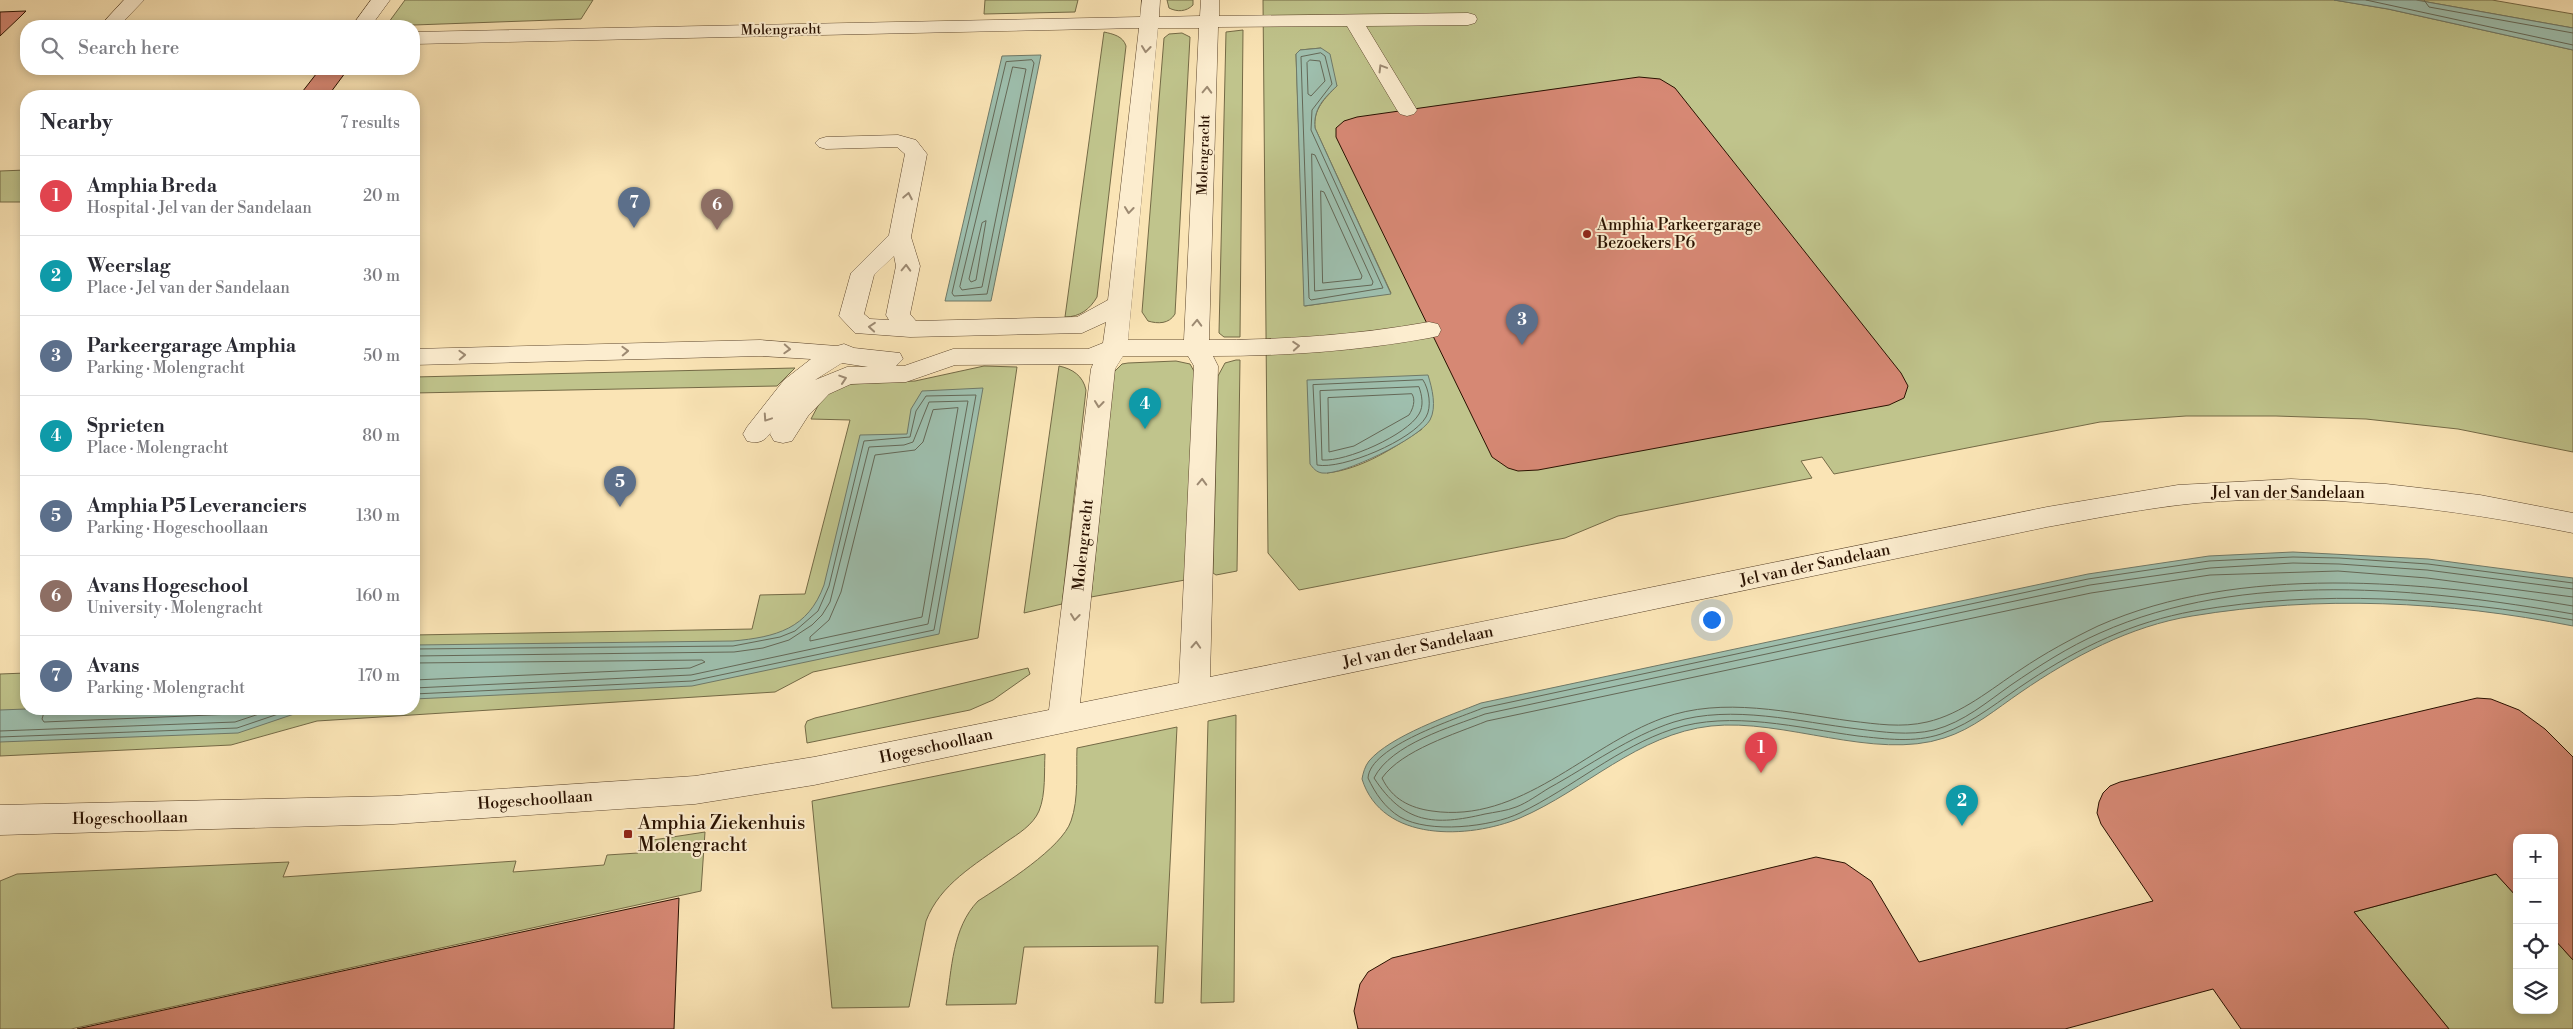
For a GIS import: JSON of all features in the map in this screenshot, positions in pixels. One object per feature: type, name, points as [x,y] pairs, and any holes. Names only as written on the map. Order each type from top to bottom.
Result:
[{"type":"street","points":[[115,20],[135,0]]},
{"type":"street","points":[[366,20],[381,0]]},
{"type":"street","name":"Molengracht","points":[[1063,720],[1096,363],[1115,348],[1150,11]]},
{"type":"street","name":"Molengracht","points":[[420,38],[1150,11],[1210,11],[1249,22],[1468,19]]},
{"type":"street","name":"Molengracht","points":[[1194,693],[1206,366],[1196,348],[1210,11]]},
{"type":"street","points":[[1354,21],[1407,110]]},
{"type":"street","points":[[826,142],[898,141],[909,144],[916,154],[900,237],[908,266],[898,315],[910,329]]},
{"type":"street","points":[[900,237],[862,274],[851,316],[864,327],[1050,341],[1096,363]]},
{"type":"street","points":[[420,357],[760,348],[838,354],[872,359],[953,357],[1050,341],[1119,304]]},
{"type":"street","points":[[756,434],[789,387],[838,354],[862,344],[1092,339],[1115,348],[1247,348],[1372,340],[1430,330]]},
{"type":"street","points":[[783,434],[798,410],[820,388],[847,376],[906,374],[953,357]]},
{"type":"street","name":"Jel van der Sandelaan","points":[[1063,720],[2047,517],[2144,499],[2255,490],[2370,492],[2495,508],[2573,523]]},
{"type":"street","name":"Hogeschoollaan","points":[[0,820],[394,810],[695,790],[814,771],[1063,720]]},
{"type":"green space","points":[[405,0],[593,0],[581,19],[420,25],[420,20],[390,20]]},
{"type":"green space","points":[[985,0],[1078,0],[1075,12],[984,14]]},
{"type":"green space","points":[[1167,0],[1193,0],[1193,5],[1181,11],[1175,10],[1169,8]]},
{"type":"green space","points":[[1263,0],[2334,0],[2388,9],[2573,50],[2573,452],[2458,429],[2366,419],[2186,416],[2100,422],[1834,474],[1822,457],[1801,461],[1812,478],[1618,516],[1565,538],[1299,590],[1268,553]],"holes":[[[1321,48],[1337,86],[1324,100],[1318,110],[1315,128],[1391,293],[1305,306],[1296,54],[1300,50]],[[1422,429],[1377,457],[1353,467],[1327,473]]]},
{"type":"green space","points":[[2416,0],[2492,0],[2573,14],[2573,28]]},
{"type":"green space","points":[[1243,30],[1240,337],[1224,337],[1219,333],[1226,32]]},
{"type":"green space","points":[[1104,32],[1120,38],[1126,46],[1097,297],[1084,312],[1075,316],[1065,317]]},
{"type":"green space","points":[[1182,33],[1190,37],[1175,314],[1170,320],[1156,323],[1148,321],[1142,312],[1164,38],[1169,34]]},
{"type":"green space","points":[[20,170],[20,202],[0,202],[0,171]]},
{"type":"green space","points":[[1240,360],[1237,571],[1216,575],[1213,573],[1218,376],[1225,363]]},
{"type":"green space","points":[[1176,361],[1190,364],[1195,373],[1185,580],[1091,597],[1114,372],[1122,364]]},
{"type":"green space","points":[[984,366],[1017,367],[978,638],[813,672],[775,692],[420,714],[420,635],[752,629],[760,595],[805,594],[850,420],[811,419],[820,402],[830,393],[849,384],[915,381]]},
{"type":"green space","points":[[1059,366],[1077,374],[1085,385],[1086,390],[1062,604],[1024,613]]},
{"type":"green space","points":[[795,368],[777,386],[420,393],[420,377]]},
{"type":"green space","points":[[1028,668],[1030,674],[993,700],[970,710],[807,743],[805,726],[807,721],[815,718]]},
{"type":"green space","points":[[20,673],[20,715],[412,715],[317,721],[231,745],[0,756],[0,674]]},
{"type":"green space","points":[[1236,715],[1234,1002],[1201,1003],[1208,721]]},
{"type":"green space","points":[[1177,727],[1163,1003],[1155,1003],[1158,946],[1024,947],[1016,1004],[946,1005],[954,950],[969,912],[978,901],[1016,876],[1044,854],[1065,832],[1071,821],[1076,794],[1077,748]]},
{"type":"green space","points":[[1045,754],[1043,797],[1039,811],[1033,821],[960,876],[940,896],[932,908],[926,921],[909,1007],[832,1008],[812,801]]},
{"type":"green space","points":[[705,832],[701,891],[71,1029],[0,1029],[0,881],[17,874],[289,862],[283,877],[516,861],[513,872],[604,865],[607,855],[638,853],[640,842]]},
{"type":"green space","points":[[2496,874],[2513,893],[2513,1014],[2558,1014],[2558,943],[2573,960],[2573,1029],[2449,1029],[2354,912]]},
{"type":"water","points":[[2334,0],[2416,0],[2573,28],[2573,50],[2388,9]]},
{"type":"water","points":[[1321,48],[1330,54],[1337,86],[1320,104],[1316,115],[1315,128],[1391,294],[1304,306],[1296,54],[1300,50]]},
{"type":"water","points":[[1041,55],[991,301],[945,301],[1002,56]]},
{"type":"water","points":[[1428,375],[1433,409],[1430,420],[1423,428],[1397,445],[1346,469],[1322,473],[1316,471],[1310,464],[1307,380]]},
{"type":"water","points":[[983,388],[939,634],[692,686],[420,699],[420,645],[733,641],[763,637],[789,628],[809,612],[824,585],[860,435],[907,434],[911,409],[922,391]]},
{"type":"water","points":[[2293,552],[2428,559],[2573,578],[2573,626],[2478,611],[2431,606],[2383,604],[2287,605],[2192,616],[2146,627],[2081,655],[2040,679],[1975,724],[1944,738],[1917,744],[1889,745],[1739,725],[1711,726],[1684,731],[1636,751],[1567,793],[1520,818],[1477,830],[1453,832],[1429,830],[1407,825],[1388,815],[1372,800],[1362,779],[1369,761],[1391,743],[1422,727],[1481,703],[2088,574],[2209,556]]},
{"type":"water","points":[[20,709],[20,715],[291,715],[238,733],[0,742],[0,710]]},
{"type":"building","points":[[26,11],[20,17],[0,36],[0,12]]},
{"type":"building","points":[[315,75],[344,75],[332,90],[304,90]]},
{"type":"building","name":"Amphia Parkeergarage Bezoekers P6","points":[[1639,77],[1660,79],[1675,88],[1901,373],[1908,386],[1904,398],[1889,405],[1538,470],[1518,471],[1508,468],[1492,457],[1336,137],[1336,128],[1344,121],[1357,117]]},
{"type":"building","points":[[2477,698],[2491,699],[2519,710],[2545,729],[2573,757],[2573,960],[2558,943],[2558,834],[2513,834],[2513,893],[2496,874],[2354,912],[2449,1029],[2241,1029],[2213,989],[2065,1029],[1358,1029],[1354,1011],[1360,984],[1368,972],[1392,958],[1816,857],[1845,863],[1871,881],[1919,962],[2153,901],[2101,824],[2097,813],[2103,793],[2110,786],[2120,782]]},
{"type":"building","points":[[679,898],[674,1029],[77,1029],[411,956]]},
{"type":"place","name":"Avans","points":[[634,228]]},
{"type":"place","name":"Avans Hogeschool","points":[[717,230]]},
{"type":"place","name":"Amphia Parkeergarage Bezoekers P6","points":[[1587,234]]},
{"type":"place","name":"Parkeergarage Amphia","points":[[1522,345]]},
{"type":"place","name":"Sprieten","points":[[1145,429]]},
{"type":"place","name":"Amphia P5 Leveranciers","points":[[620,507]]},
{"type":"place","name":"Amphia Breda","points":[[1761,773]]},
{"type":"place","name":"Weerslag","points":[[1962,826]]},
{"type":"place","name":"Amphia Ziekenhuis Molengracht","points":[[628,834]]}]
